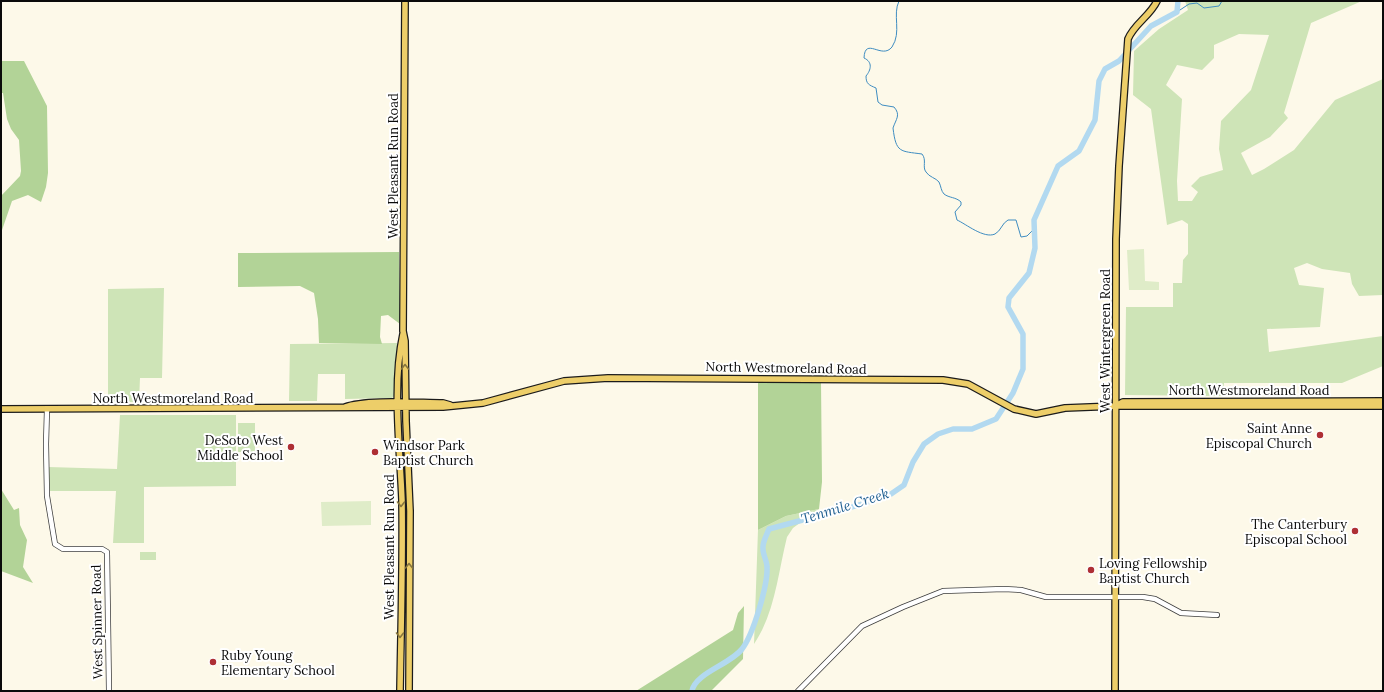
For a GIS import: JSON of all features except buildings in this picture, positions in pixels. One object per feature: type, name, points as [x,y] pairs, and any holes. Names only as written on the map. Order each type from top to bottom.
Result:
[{"type":"main road","name":"West Pleasant Run Road","points":[[400,691],[402,501],[399,406],[400,347],[403,332],[405,1]]},
{"type":"main road","name":"West Wintergreen Road","points":[[1115,691],[1116,217],[1128,39],[1132,31],[1154,8],[1157,1]]},
{"type":"main road","name":"West Pleasant Run Road","points":[[403,332],[405,341],[410,511],[409,691]]},
{"type":"main road","name":"North Westmoreland Road","points":[[1,409],[352,408],[443,403],[451,406],[483,403],[564,381],[608,378],[943,380],[968,384],[1020,411],[1044,414],[1065,408],[1116,406],[1124,402],[1342,403],[1383,401]]},
{"type":"main road","name":"North Westmoreland Road","points":[[1342,403],[1383,406]]},
{"type":"main road","points":[[400,458],[408,458]]},
{"type":"street","name":"West Spinner Road","points":[[47,409],[47,496],[55,544],[63,549],[102,549],[107,552],[109,691]]},
{"type":"street","points":[[798,691],[862,626],[943,591],[1004,589],[1021,590],[1046,597],[1142,597],[1155,599],[1181,613],[1217,615]]},
{"type":"green space","points":[[1185,1],[1362,1],[1311,23],[1284,113],[1288,118],[1270,137],[1241,153],[1252,175],[1264,169],[1294,150],[1335,100],[1383,79],[1383,295],[1359,296],[1352,284],[1350,273],[1322,269],[1307,263],[1294,268],[1299,285],[1324,288],[1320,327],[1267,329],[1269,352],[1383,336],[1383,366],[1342,383],[1224,383],[1223,396],[1125,395],[1126,307],[1173,307],[1173,283],[1182,283],[1183,260],[1188,254],[1188,224],[1182,220],[1167,225],[1151,109],[1133,95],[1134,51],[1159,29],[1188,10]],"holes":[[[1239,34],[1269,35],[1251,90],[1221,121],[1219,149],[1223,170],[1200,177],[1191,186],[1198,192],[1192,201],[1178,201],[1177,181],[1182,99],[1166,85],[1177,65],[1202,70],[1214,58],[1214,45]]]},
{"type":"green space","points":[[1,61],[24,61],[47,106],[48,173],[46,187],[41,202],[28,195],[12,201],[1,233],[1,196],[20,176],[21,171],[19,140],[11,129],[7,119],[3,93],[1,93]]},
{"type":"green space","points":[[1144,249],[1145,281],[1159,282],[1159,290],[1129,290],[1127,250]]},
{"type":"green space","points":[[399,252],[400,324],[388,315],[381,316],[380,337],[382,344],[319,343],[318,319],[314,293],[300,286],[238,287],[238,253]]},
{"type":"green space","points":[[164,288],[162,378],[140,378],[139,402],[108,402],[108,289]]},
{"type":"green space","points":[[397,343],[395,395],[392,398],[345,399],[345,374],[318,374],[317,401],[289,401],[290,344]]},
{"type":"green space","points":[[758,381],[821,382],[822,482],[819,509],[786,516],[758,530]]},
{"type":"green space","points":[[120,415],[236,415],[236,486],[144,487],[144,543],[113,543],[116,491],[50,491],[48,467],[117,469]]},
{"type":"green space","points":[[238,423],[255,423],[255,452],[238,452]]},
{"type":"green space","points":[[1,489],[14,510],[19,508],[20,525],[27,540],[23,567],[33,583],[1,571]]},
{"type":"green space","points":[[371,501],[371,525],[322,526],[321,502]]},
{"type":"green space","points":[[819,509],[793,528],[787,537],[775,592],[767,619],[754,644],[758,530],[786,516]]},
{"type":"green space","points":[[140,552],[156,552],[156,560],[140,560]]},
{"type":"green space","points":[[744,606],[743,659],[711,691],[636,691],[733,630],[738,613]]},
{"type":"waterway","points":[[899,1],[896,12],[897,30],[892,47],[884,51],[871,48],[867,49],[864,58],[870,64],[869,71],[866,76],[867,83],[876,88],[878,102],[882,105],[894,107],[897,112],[898,115],[893,128],[898,146],[904,151],[922,154],[924,159],[924,168],[927,174],[939,182],[944,194],[961,202],[961,205],[955,212],[957,220],[981,233],[991,235],[999,231],[1008,220],[1016,220],[1021,237],[1027,236],[1034,229]]},
{"type":"waterway","name":"Tenmile Creek","points":[[692,691],[695,685],[706,674],[737,654],[742,649],[751,633],[767,575],[763,547],[769,529],[859,505],[891,494],[904,485],[913,462],[924,444],[938,434],[953,429],[972,429],[996,419],[1013,393],[1023,369],[1023,334],[1008,307],[1009,298],[1029,273],[1035,248],[1034,220],[1058,166],[1079,151],[1095,120],[1099,81],[1105,69],[1119,61],[1151,26],[1177,12],[1178,1]]},
{"type":"waterway","points":[[1177,12],[1189,4],[1197,3],[1204,8],[1219,6],[1222,1]]},
{"type":"place","name":"Saint Anne Episcopal Church","points":[[1320,435]]},
{"type":"place","name":"DeSoto West Middle School","points":[[291,447]]},
{"type":"place","name":"Windsor Park Baptist Church","points":[[375,452]]},
{"type":"place","name":"The Canterbury Episcopal School","points":[[1355,531]]},
{"type":"place","name":"Loving Fellowship Baptist Church","points":[[1091,570]]},
{"type":"place","name":"Ruby Young Elementary School","points":[[213,662]]}]
